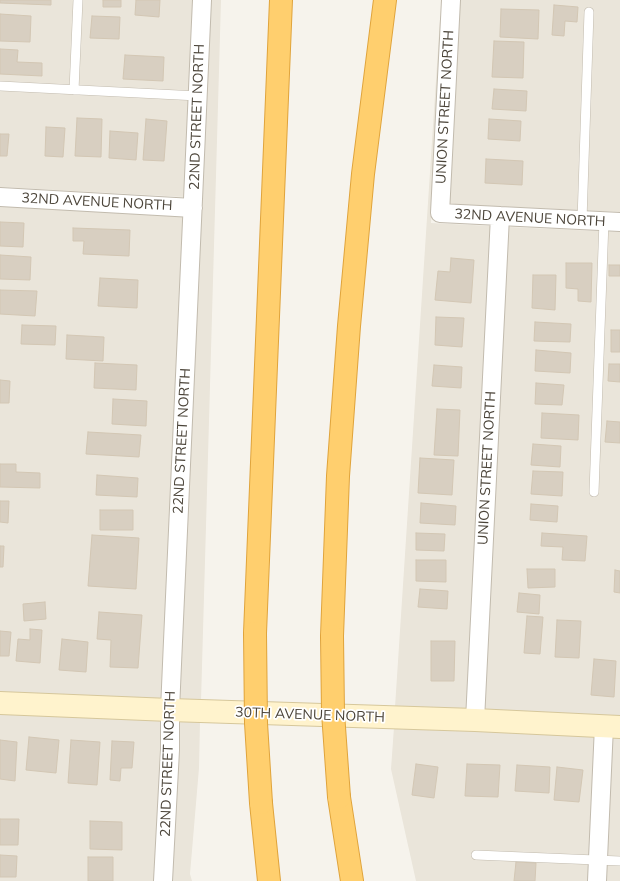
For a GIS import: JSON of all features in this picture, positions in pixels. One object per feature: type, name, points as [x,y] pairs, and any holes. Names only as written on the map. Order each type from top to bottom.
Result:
[{"type":"highway","points":[[270,881],[260,803],[256,723],[255,633],[281,0]]},
{"type":"highway","points":[[352,881],[339,797],[333,713],[332,636],[338,476],[349,326],[363,174],[385,0]]},
{"type":"street","name":"22ND STREET NORTH","points":[[163,881],[202,0]]},
{"type":"street","name":"UNION STREET NORTH","points":[[440,214],[451,0]]},
{"type":"street","name":"32ND AVENUE NORTH","points":[[0,196],[193,208]]},
{"type":"street","name":"32ND AVENUE NORTH","points":[[440,214],[612,222]]},
{"type":"street","name":"UNION STREET NORTH","points":[[475,720],[500,216]]},
{"type":"street","name":"30TH AVENUE NORTH","points":[[0,703],[612,726]]},
{"type":"street","points":[[597,881],[612,726]]},
{"type":"lane","points":[[74,90],[78,0]]},
{"type":"lane","points":[[582,220],[589,12]]},
{"type":"lane","points":[[0,86],[198,96]]},
{"type":"lane","points":[[594,492],[612,222]]},
{"type":"lane","points":[[476,854],[620,861]]},
{"type":"shaded area","points":[[0,0],[194,0],[185,197],[0,187]]},
{"type":"shaded area","points":[[211,0],[221,0],[201,701],[179,701]]},
{"type":"shaded area","points":[[460,0],[620,0],[620,212],[449,204]]},
{"type":"shaded area","points":[[442,11],[431,223],[491,226],[466,710],[395,707],[440,19]]},
{"type":"shaded area","points":[[0,206],[184,217],[162,700],[0,693]]},
{"type":"shaded area","points":[[508,227],[620,232],[620,717],[484,710]]},
{"type":"shaded area","points":[[0,713],[161,719],[162,750],[154,881],[0,881]]},
{"type":"shaded area","points":[[179,720],[200,721],[199,768],[190,874],[192,881],[171,881]]},
{"type":"shaded area","points":[[394,727],[595,735],[588,881],[416,881],[391,769]]},
{"type":"shaded area","points":[[612,736],[620,736],[620,881],[605,881]]},
{"type":"building","points":[[0,0],[51,0],[51,5],[0,3]]},
{"type":"building","points":[[103,0],[121,0],[121,7],[103,7]]},
{"type":"building","points":[[136,0],[160,0],[159,17],[135,15]]},
{"type":"building","points":[[554,5],[578,7],[577,22],[565,21],[564,36],[552,35]]},
{"type":"building","points":[[501,9],[539,10],[538,39],[500,37]]},
{"type":"building","points":[[0,14],[31,16],[30,42],[0,41]]},
{"type":"building","points":[[92,16],[120,17],[119,39],[90,38]]},
{"type":"building","points":[[494,41],[524,42],[523,78],[492,77]]},
{"type":"building","points":[[0,49],[18,50],[17,62],[42,63],[42,76],[0,74]]},
{"type":"building","points":[[125,55],[164,57],[163,81],[123,79]]},
{"type":"building","points":[[494,89],[527,91],[526,111],[492,109]]},
{"type":"building","points":[[77,118],[102,119],[101,157],[75,156]]},
{"type":"building","points":[[146,119],[167,121],[164,161],[143,160]]},
{"type":"building","points":[[489,119],[521,121],[520,141],[488,139]]},
{"type":"building","points":[[46,127],[65,128],[63,157],[45,156]]},
{"type":"building","points":[[110,131],[138,133],[136,160],[109,158]]},
{"type":"building","points":[[0,134],[9,134],[7,156],[0,156]]},
{"type":"building","points":[[486,159],[523,161],[522,185],[485,183]]},
{"type":"building","points":[[0,222],[24,223],[23,247],[0,246]]},
{"type":"building","points":[[73,228],[130,230],[129,256],[83,254],[84,241],[73,241]]},
{"type":"building","points":[[0,255],[31,257],[30,280],[0,279]]},
{"type":"building","points":[[451,258],[474,260],[471,303],[435,300],[438,271],[450,272]]},
{"type":"building","points":[[566,263],[592,263],[591,302],[578,301],[578,289],[566,288]]},
{"type":"building","points":[[609,265],[620,265],[620,276],[609,276]]},
{"type":"building","points":[[533,275],[556,275],[555,310],[532,308]]},
{"type":"building","points":[[100,278],[138,280],[137,308],[98,306]]},
{"type":"building","points":[[0,290],[37,291],[35,316],[0,314]]},
{"type":"building","points":[[436,317],[464,318],[462,347],[435,345]]},
{"type":"building","points":[[535,322],[571,324],[570,342],[534,341]]},
{"type":"building","points":[[22,325],[56,326],[55,345],[21,344]]},
{"type":"building","points":[[611,330],[620,330],[620,352],[611,352]]},
{"type":"building","points":[[67,335],[104,337],[103,361],[66,359]]},
{"type":"building","points":[[536,350],[571,353],[570,373],[535,371]]},
{"type":"building","points":[[95,363],[137,365],[136,390],[94,388]]},
{"type":"building","points":[[609,364],[620,364],[620,382],[608,381]]},
{"type":"building","points":[[434,365],[462,367],[461,388],[432,386]]},
{"type":"building","points":[[0,380],[10,381],[9,403],[0,403]]},
{"type":"building","points":[[536,383],[564,385],[562,405],[535,404]]},
{"type":"building","points":[[113,399],[147,401],[146,426],[112,424]]},
{"type":"building","points":[[437,409],[460,410],[458,456],[434,455]]},
{"type":"building","points":[[542,413],[579,415],[578,440],[541,438]]},
{"type":"building","points":[[607,421],[620,422],[620,443],[605,442]]},
{"type":"building","points":[[88,432],[141,435],[139,457],[86,454]]},
{"type":"building","points":[[533,444],[561,446],[560,467],[531,465]]},
{"type":"building","points":[[420,458],[454,460],[452,495],[418,493]]},
{"type":"building","points":[[0,464],[16,464],[16,472],[40,473],[40,488],[0,487]]},
{"type":"building","points":[[533,471],[563,472],[562,496],[531,494]]},
{"type":"building","points":[[97,475],[138,478],[137,497],[96,495]]},
{"type":"building","points":[[0,501],[9,501],[8,523],[0,522]]},
{"type":"building","points":[[421,503],[456,506],[455,525],[420,523]]},
{"type":"building","points":[[531,504],[558,506],[557,522],[530,520]]},
{"type":"building","points":[[100,510],[133,510],[133,530],[100,530]]},
{"type":"building","points":[[416,533],[445,534],[444,551],[416,550]]},
{"type":"building","points":[[542,533],[587,536],[585,561],[562,560],[563,547],[541,546]]},
{"type":"building","points":[[92,535],[139,538],[136,589],[88,586]]},
{"type":"building","points":[[0,546],[4,546],[3,567],[0,567]]},
{"type":"building","points":[[416,560],[446,560],[446,582],[416,581]]},
{"type":"building","points":[[527,569],[555,569],[555,587],[528,588]]},
{"type":"building","points":[[615,570],[620,571],[620,593],[614,592]]},
{"type":"building","points":[[420,589],[448,591],[447,609],[418,607]]},
{"type":"building","points":[[519,593],[540,595],[539,614],[517,612]]},
{"type":"building","points":[[45,602],[46,619],[24,621],[23,604]]},
{"type":"building","points":[[99,612],[142,615],[138,668],[110,667],[111,640],[97,639]]},
{"type":"building","points":[[527,616],[543,617],[540,654],[524,653]]},
{"type":"building","points":[[557,620],[581,621],[579,658],[555,657]]},
{"type":"building","points":[[30,629],[42,630],[40,663],[16,661],[18,639],[30,640]]},
{"type":"building","points":[[0,631],[11,632],[9,656],[0,656]]},
{"type":"building","points":[[62,639],[88,642],[86,672],[59,670]]},
{"type":"building","points":[[431,641],[455,641],[454,681],[431,681]]},
{"type":"building","points":[[594,659],[616,661],[614,697],[591,695]]},
{"type":"building","points":[[29,737],[59,740],[56,773],[26,770]]},
{"type":"building","points":[[0,740],[17,742],[15,781],[0,779]]},
{"type":"building","points":[[71,740],[100,742],[97,785],[68,783]]},
{"type":"building","points":[[112,741],[134,742],[132,768],[121,768],[120,781],[110,780]]},
{"type":"building","points":[[416,764],[438,767],[434,798],[412,795]]},
{"type":"building","points":[[467,764],[500,765],[498,797],[465,796]]},
{"type":"building","points":[[517,765],[550,767],[549,793],[515,791]]},
{"type":"building","points":[[557,767],[583,770],[579,802],[554,800]]},
{"type":"building","points":[[0,819],[19,819],[18,845],[0,845]]},
{"type":"building","points":[[90,821],[122,822],[122,850],[90,849]]},
{"type":"building","points":[[0,855],[17,856],[16,877],[0,877]]},
{"type":"building","points":[[88,857],[113,857],[113,881],[88,881]]},
{"type":"building","points":[[516,862],[536,863],[535,881],[514,881]]}]
